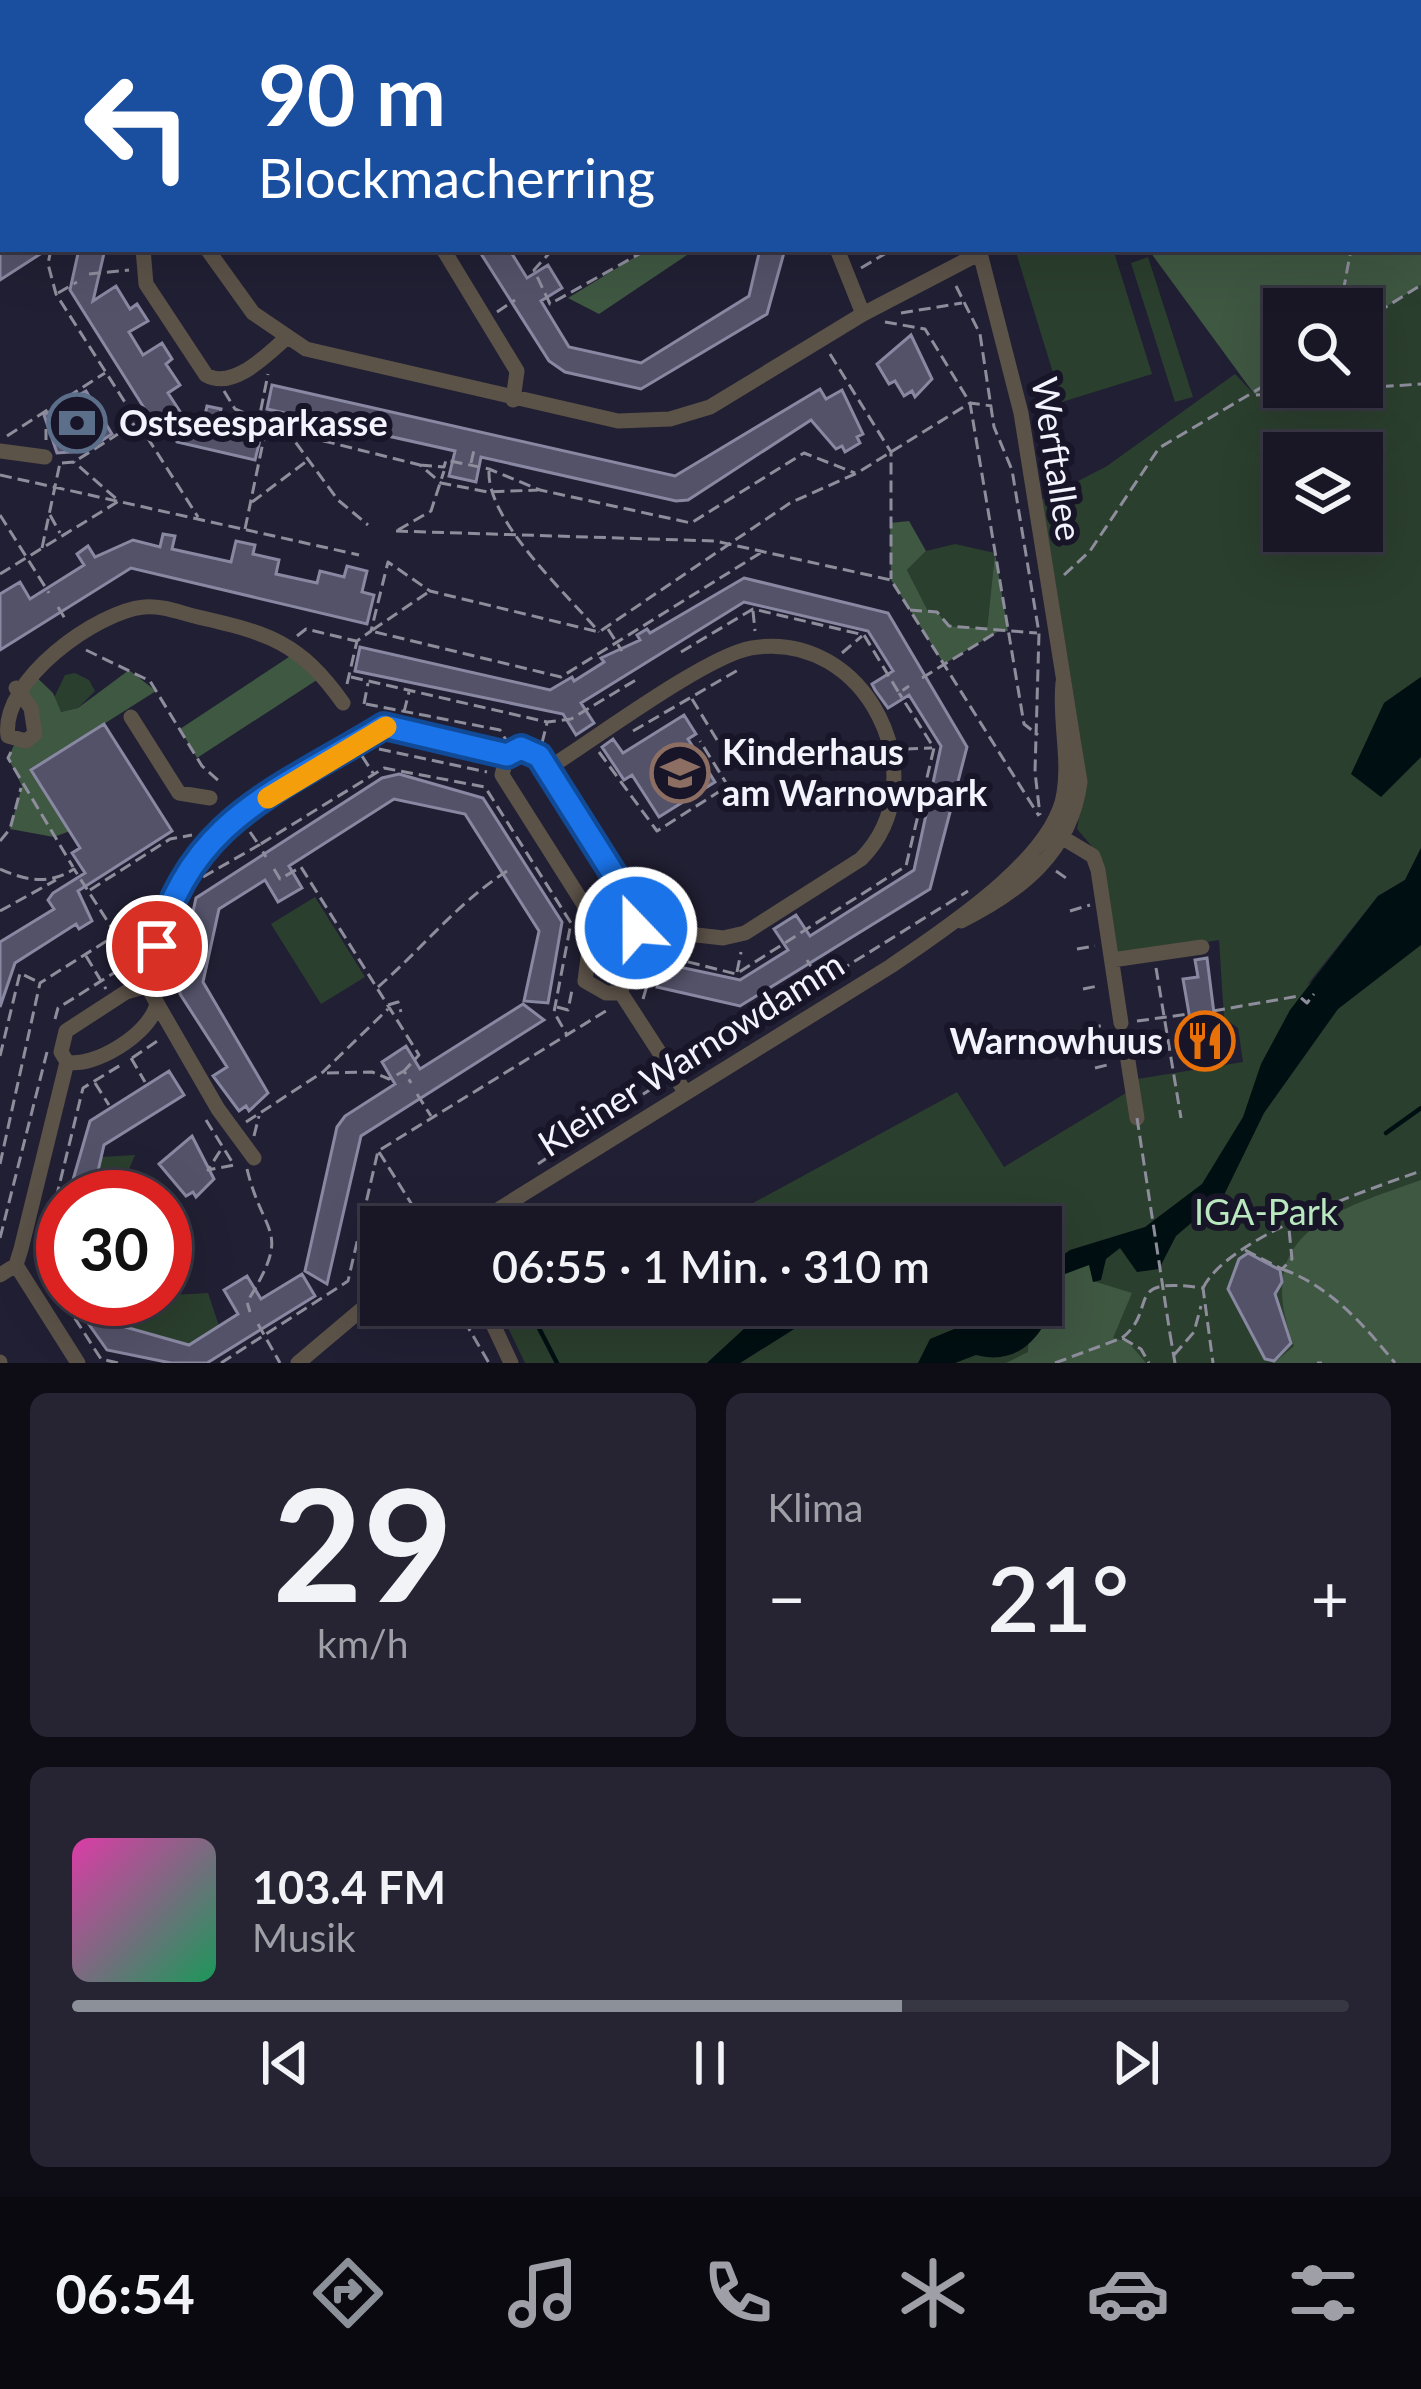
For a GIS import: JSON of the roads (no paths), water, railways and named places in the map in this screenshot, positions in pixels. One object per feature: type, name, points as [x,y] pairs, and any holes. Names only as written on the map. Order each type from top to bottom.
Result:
[{"type":"street","points":[[143,252],[141,269],[198,367],[217,381],[268,355],[285,339]]},
{"type":"street","points":[[209,252],[254,313],[285,339],[330,358],[618,422],[697,412],[978,252]]},
{"type":"street","points":[[445,252],[517,371],[513,400]]},
{"type":"street","points":[[838,252],[863,314]]},
{"type":"street","name":"Werftallee","points":[[980,252],[1021,412],[1063,682],[1065,788],[1048,830]]},
{"type":"street","points":[[0,451],[53,460]]},
{"type":"street","points":[[16,688],[36,722],[35,734],[16,741],[5,725],[16,688],[40,662],[126,610],[149,606],[239,626],[286,643],[305,656],[343,704]]},
{"type":"street","points":[[543,763],[592,740],[717,661],[756,647],[790,648],[831,662],[862,688],[894,749],[893,796],[876,844],[842,874],[745,933],[723,938],[636,928]]},
{"type":"street","points":[[131,718],[179,794],[210,798]]},
{"type":"street","points":[[249,1154],[171,1033],[147,986],[167,907],[211,836],[384,726],[510,753],[530,750],[543,763],[635,908],[636,928],[616,1001]]},
{"type":"street","points":[[510,753],[502,775],[593,919],[585,981],[616,1001],[685,1092]]},
{"type":"street","points":[[1048,830],[1093,856],[1112,960],[1113,1024]]},
{"type":"street","name":"Kleiner Warnowdamm","points":[[503,1206],[942,931],[1032,854],[1048,830]]},
{"type":"street","points":[[1112,960],[1202,947]]},
{"type":"street","points":[[147,986],[112,999],[66,1031],[61,1052],[67,1062],[79,1065],[147,1026],[156,1007]]},
{"type":"street","points":[[0,1275],[16,1265],[67,1062]]},
{"type":"street","points":[[1119,1063],[1137,1118]]},
{"type":"street","points":[[16,1265],[78,1363]]},
{"type":"street","points":[[298,1363],[360,1311]]},
{"type":"street","points":[[494,1326],[511,1363]]},
{"type":"waterway","points":[[1386,1133],[1421,1108]]},
{"type":"waterway","points":[[538,1326],[557,1363]]},
{"type":"place","name":"Ostseesparkasse","points":[[77,423]]},
{"type":"place","name":"Kinderhaus am Warnowpark","points":[[680,773]]},
{"type":"place","name":"Warnowhuus","points":[[1205,1041]]},
{"type":"park label","name":"IGA-Park","points":[[1266,1212]]}]
